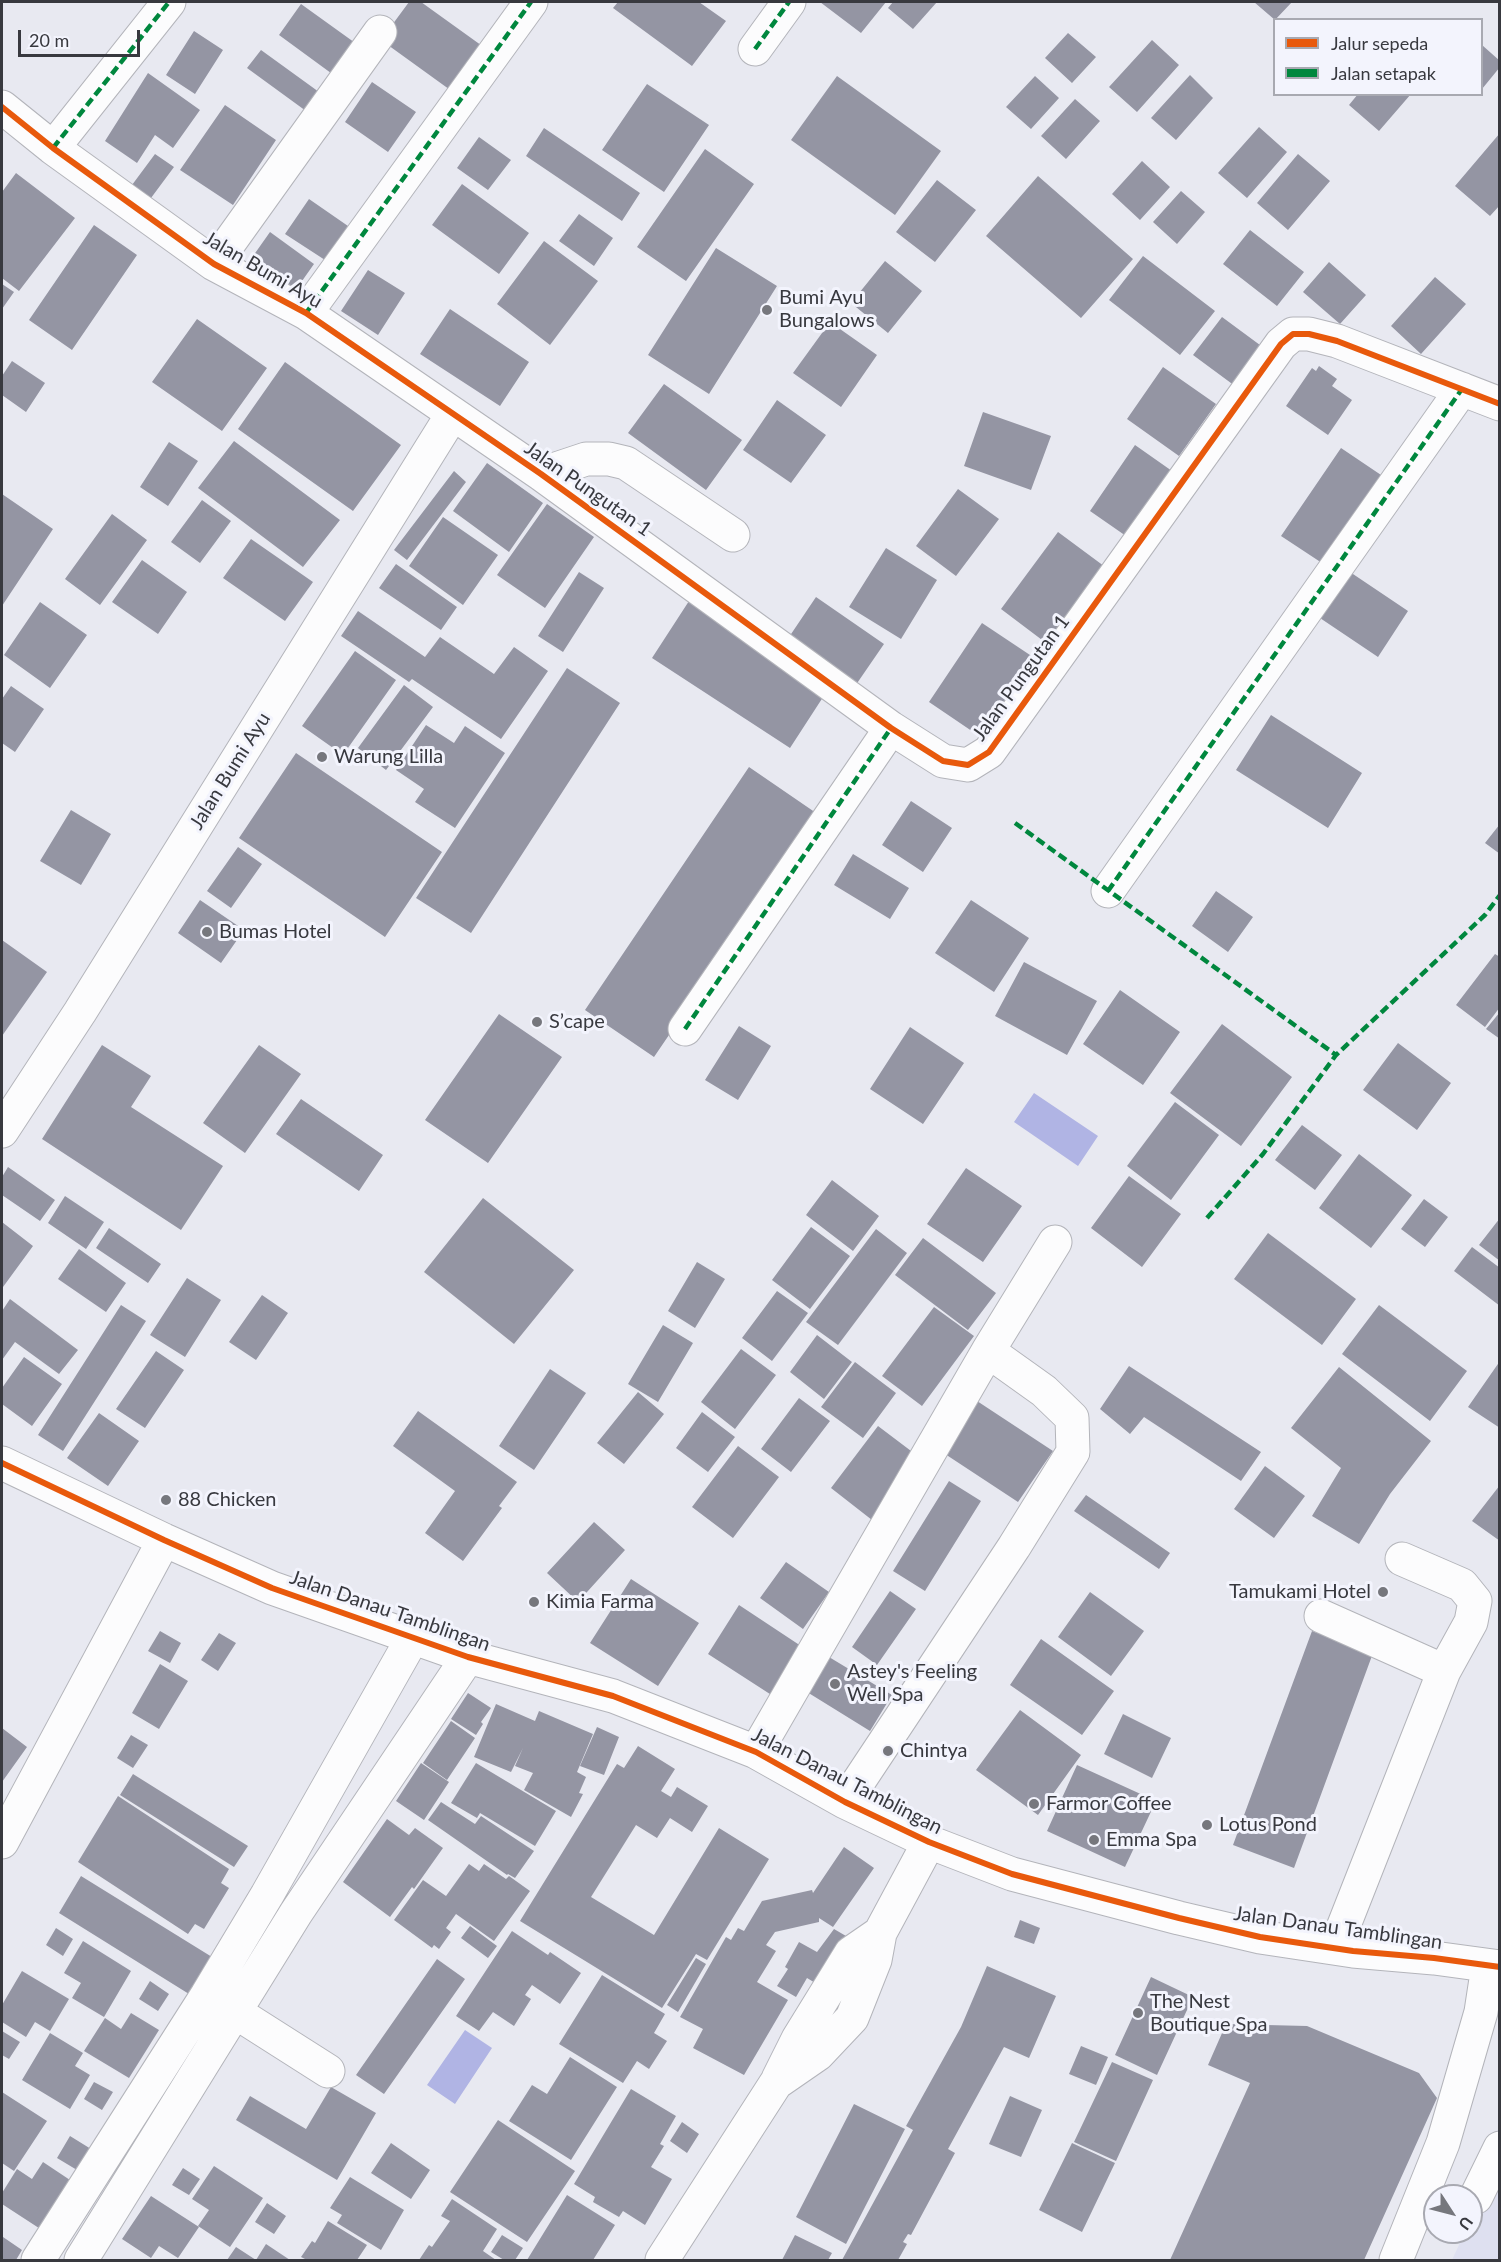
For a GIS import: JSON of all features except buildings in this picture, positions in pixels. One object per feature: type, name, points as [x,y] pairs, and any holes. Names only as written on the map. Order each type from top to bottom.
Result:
[{"type":"street","points":[[53,148],[169,2]]},
{"type":"street","points":[[306,313],[531,2]]},
{"type":"street","points":[[755,49],[789,2]]},
{"type":"street","points":[[214,264],[380,32]]},
{"type":"street","name":"Jalan Bumi Ayu","points":[[2,107],[53,148],[214,264],[306,313],[452,415],[80,1012],[2,1131]]},
{"type":"street","name":"Jalan Pungutan 1","points":[[452,415],[541,474],[891,728],[943,761],[968,765],[989,752],[1281,344],[1293,334],[1309,334],[1337,342],[1500,404]]},
{"type":"street","points":[[1108,891],[1462,389]]},
{"type":"street","points":[[541,474],[586,459],[609,459],[626,463],[733,535]]},
{"type":"street","points":[[685,1029],[891,728]]},
{"type":"street","points":[[756,1752],[988,1351],[1055,1242]]},
{"type":"street","points":[[845,1802],[1014,1547],[1073,1452],[1072,1418],[1044,1391],[988,1351]]},
{"type":"street","name":"Jalan Danau Tamblingan","points":[[2,1463],[164,1540],[272,1587],[412,1639],[468,1657],[613,1696],[756,1752],[845,1802],[929,1842],[1012,1874],[1260,1937],[1494,1966]]},
{"type":"street","points":[[2,1842],[164,1540]]},
{"type":"street","points":[[1335,1948],[1444,1671],[1471,1622],[1475,1601],[1462,1585],[1402,1559]]},
{"type":"street","points":[[1321,1616],[1444,1671]]},
{"type":"street","points":[[38,2260],[207,1995],[412,1639]]},
{"type":"street","points":[[81,2260],[296,1912],[468,1657]]},
{"type":"street","points":[[662,2260],[776,2083],[818,2054],[852,2018],[875,1960],[880,1933],[929,1842]]},
{"type":"street","points":[[267,1894],[296,1912]]},
{"type":"street","points":[[1396,2260],[1443,2142],[1494,1966]]},
{"type":"street","points":[[207,1995],[236,2011],[328,2071]]},
{"type":"street","points":[[1482,2184],[1500,2148]]},
{"type":"shaded area","points":[[1499,2161],[1499,2260],[1452,2260],[1459,2244],[1483,2244],[1483,2195]]},
{"type":"water","points":[[1034,1093],[1098,1136],[1078,1166],[1014,1122]]},
{"type":"water","points":[[465,2030],[492,2048],[455,2104],[427,2085]]},
{"type":"marked path","points":[[53,148],[169,2]]},
{"type":"marked path","points":[[306,313],[531,2]]},
{"type":"marked path","points":[[755,49],[789,2]]},
{"type":"marked path","points":[[1108,891],[1462,389]]},
{"type":"marked path","points":[[685,1029],[891,728]]},
{"type":"marked path","points":[[1015,823],[1336,1055]]},
{"type":"marked path","points":[[1207,1218],[1263,1154],[1336,1055],[1485,915],[1500,895]]},
{"type":"cycle path","points":[[2,107],[53,148],[214,264],[306,313],[541,474],[891,728],[943,761],[968,765],[989,752],[1281,344],[1293,334],[1309,334],[1337,341],[1500,404]]},
{"type":"cycle path","points":[[2,1463],[164,1540],[272,1588],[468,1657],[613,1696],[756,1752],[845,1802],[929,1842],[1012,1874],[1260,1937],[1353,1951],[1434,1958],[1500,1967]]},
{"type":"place","name":"Bumi Ayu Bungalows","points":[[767,310]]},
{"type":"place","name":"Warung Lilla","points":[[322,757]]},
{"type":"place","name":"Bumas Hotel","points":[[207,932]]},
{"type":"place","name":"S’cape","points":[[537,1022]]},
{"type":"place","name":"88 Chicken","points":[[166,1500]]},
{"type":"place","name":"Tamukami Hotel","points":[[1383,1592]]},
{"type":"place","name":"Kimia Farma","points":[[534,1602]]},
{"type":"place","name":"Astey's Feeling Well Spa","points":[[835,1684]]},
{"type":"place","name":"Chintya","points":[[888,1751]]},
{"type":"place","name":"Farmor Coffee","points":[[1034,1804]]},
{"type":"place","name":"Lotus Pond","points":[[1207,1825]]},
{"type":"place","name":"Emma Spa","points":[[1094,1840]]},
{"type":"place","name":"The Nest Boutique Spa","points":[[1138,2013]]}]
